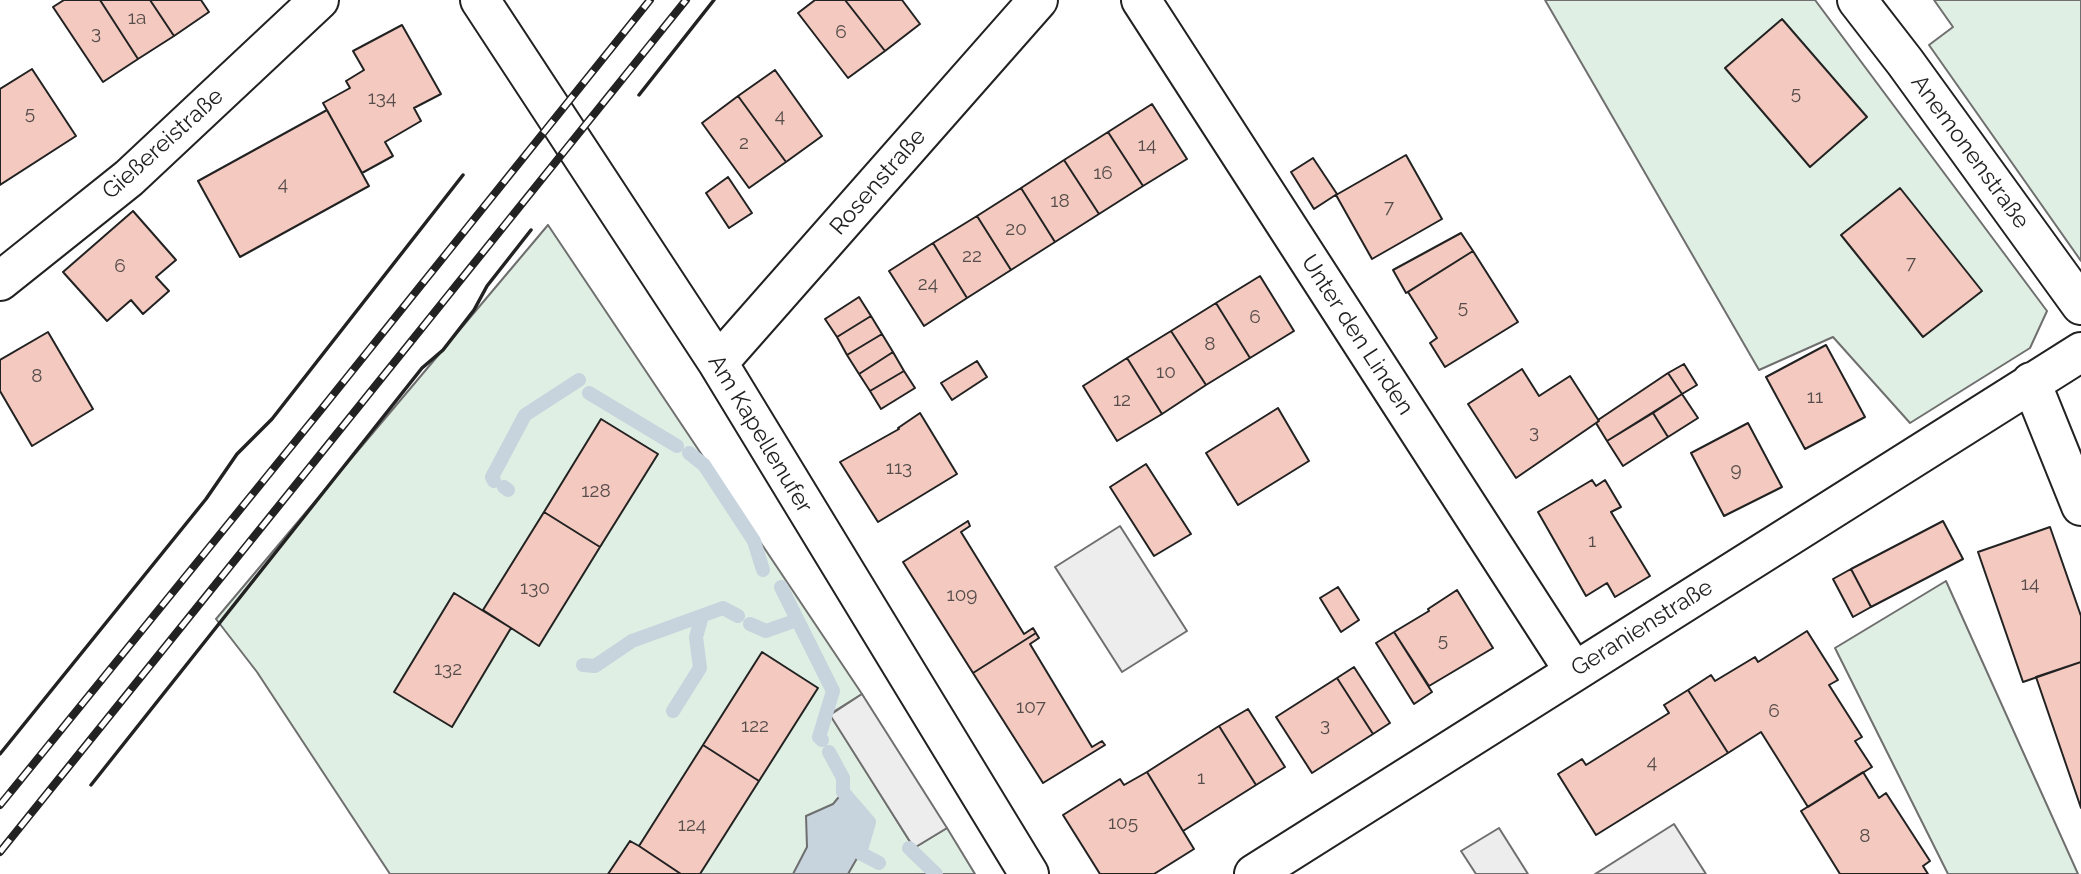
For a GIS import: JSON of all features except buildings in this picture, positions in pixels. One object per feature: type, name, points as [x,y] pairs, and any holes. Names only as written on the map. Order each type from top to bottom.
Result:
[{"type":"street","name":"Gießereistraße","points":[[0,281],[129,178],[319,0]]},
{"type":"street","name":"Am Kapellenufer","points":[[480,0],[718,363],[1029,874]]},
{"type":"street","name":"Rosenstraße","points":[[718,363],[1038,0]]},
{"type":"street","name":"Unter den Linden","points":[[1140,0],[1574,671]]},
{"type":"street","name":"Anemonenstraße","points":[[1857,0],[2081,305]]},
{"type":"street","name":"Geranienstraße","points":[[1254,874],[2081,352]]},
{"type":"street","points":[[2031,382],[2081,506]]},
{"type":"green space","points":[[1545,0],[1815,0],[2047,311],[2030,348],[1910,423],[1833,337],[1759,370]]},
{"type":"green space","points":[[1934,0],[2081,0],[2081,261],[1929,45],[1953,27]]},
{"type":"green space","points":[[548,225],[862,694],[830,714],[914,848],[947,828],[975,874],[390,874],[257,672],[216,619]]},
{"type":"green space","points":[[1946,581],[2078,874],[1948,874],[1835,648]]},
{"type":"shaded area","points":[[1120,526],[1187,631],[1122,672],[1055,567]]},
{"type":"shaded area","points":[[862,694],[947,828],[914,848],[830,715]]},
{"type":"shaded area","points":[[843,792],[873,818],[869,822],[860,853],[848,874],[793,874],[807,847],[806,816],[833,804]]},
{"type":"shaded area","points":[[1674,824],[1706,874],[1595,874]]},
{"type":"shaded area","points":[[1499,828],[1528,874],[1476,874],[1461,851]]},
{"type":"waterway","points":[[494,481],[492,477],[525,415],[579,380]]},
{"type":"waterway","points":[[589,393],[677,446]]},
{"type":"waterway","points":[[689,453],[704,465],[754,541],[763,570]]},
{"type":"waterway","points":[[504,487],[508,490]]},
{"type":"waterway","points":[[781,587],[833,691],[819,737],[822,740]]},
{"type":"waterway","points":[[583,665],[595,666],[632,641],[723,608],[738,616]]},
{"type":"waterway","points":[[673,711],[700,668],[696,637],[702,616]]},
{"type":"waterway","points":[[750,624],[766,631],[797,620]]},
{"type":"waterway","points":[[829,752],[843,778],[843,792],[869,822]]},
{"type":"waterway","points":[[869,822],[860,853],[879,863]]},
{"type":"waterway","points":[[909,848],[936,874]]},
{"type":"railway","points":[[0,805],[650,0]]},
{"type":"railway","points":[[0,852],[686,0]]},
{"type":"wall","points":[[639,95],[714,0]]},
{"type":"wall","points":[[0,754],[206,499],[237,454],[272,419],[463,175]]},
{"type":"wall","points":[[91,785],[422,368],[443,350],[474,310],[487,286],[531,230]]}]
